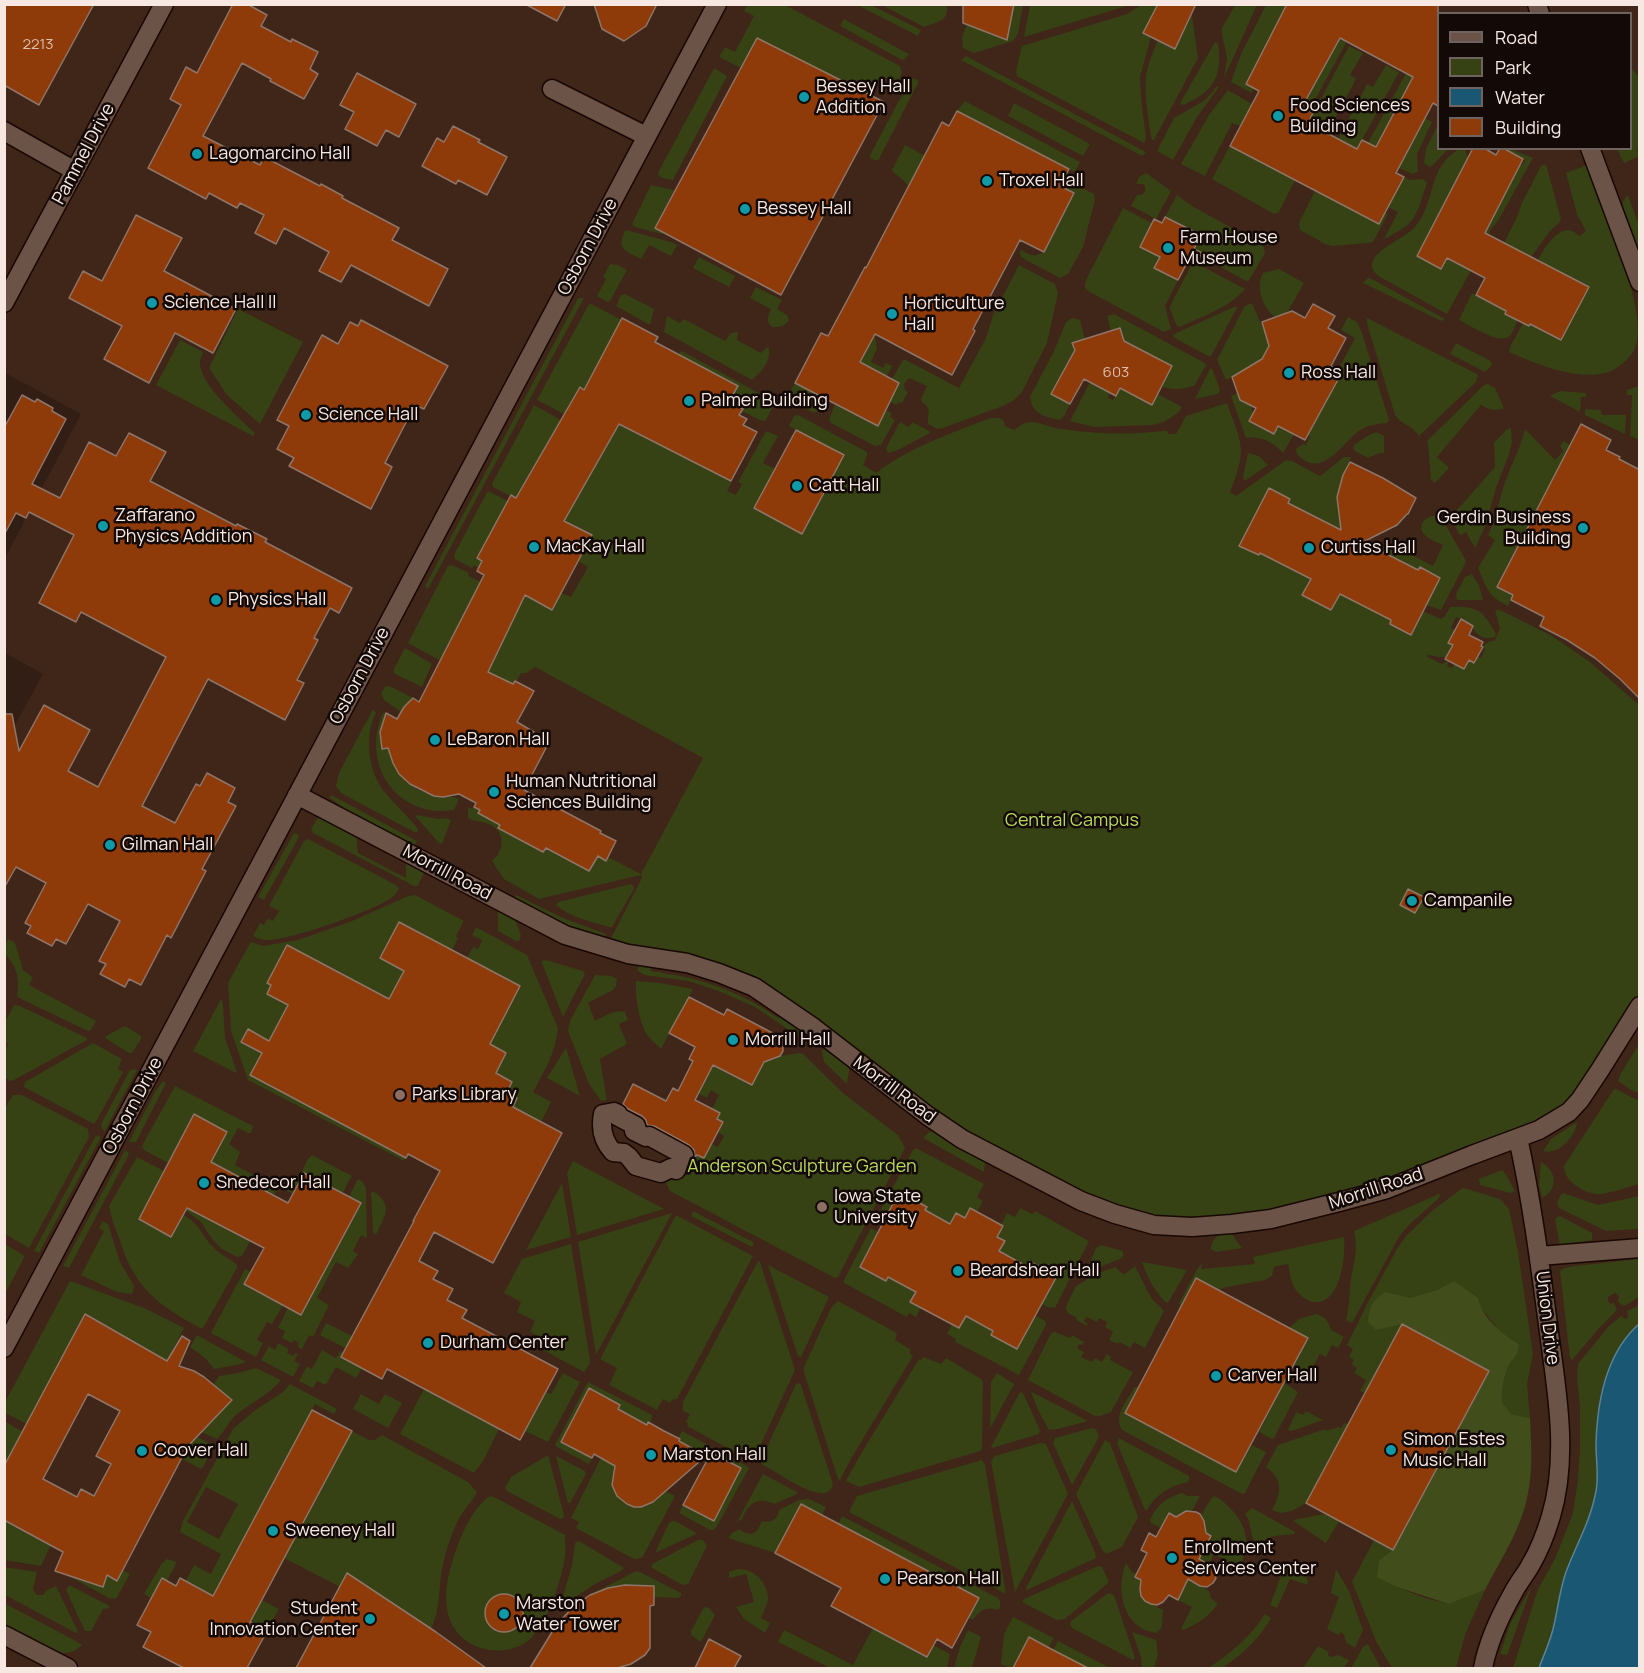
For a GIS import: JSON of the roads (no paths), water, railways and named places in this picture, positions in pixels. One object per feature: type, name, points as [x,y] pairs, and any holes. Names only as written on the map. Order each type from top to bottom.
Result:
[{"type":"street","name":"Pammel Drive","points":[[4,303],[164,4]]},
{"type":"street","name":"Osborn Drive","points":[[4,1348],[717,4]]},
{"type":"street","points":[[552,89],[646,136]]},
{"type":"street","points":[[4,131],[75,171]]},
{"type":"street","points":[[1591,150],[1640,282]]},
{"type":"street","name":"Morrill Road","points":[[297,795],[565,935],[628,954],[687,963],[754,987],[814,1028],[928,1116],[962,1139],[1081,1201],[1154,1225],[1192,1227],[1271,1219],[1387,1189],[1518,1138]]},
{"type":"street","points":[[1518,1138],[1539,1130],[1569,1112],[1580,1100],[1640,1006]]},
{"type":"street","points":[[614,1112],[618,1114],[616,1116],[636,1126],[634,1131],[646,1137],[649,1136],[684,1155],[676,1170],[671,1168],[661,1173],[636,1166],[633,1161],[624,1153],[613,1152],[606,1144],[601,1127],[603,1114],[614,1112]]},
{"type":"street","name":"Union Drive","points":[[1483,1668],[1503,1611],[1543,1541],[1552,1515],[1558,1482],[1559,1417],[1539,1256],[1518,1138]]},
{"type":"street","points":[[1539,1256],[1640,1248]]},
{"type":"street","points":[[4,1635],[68,1668]]},
{"type":"water","points":[[1639,1324],[1639,1668],[1539,1668],[1553,1631],[1566,1572],[1594,1502],[1597,1480],[1598,1412],[1605,1380],[1618,1350]]},
{"type":"place","name":"Bessey Hall Addition","points":[[804,97]]},
{"type":"place","name":"Food Sciences Building","points":[[1278,116]]},
{"type":"place","name":"Lagomarcino Hall","points":[[197,154]]},
{"type":"place","name":"Troxel Hall","points":[[987,181]]},
{"type":"place","name":"Bessey Hall","points":[[745,209]]},
{"type":"place","name":"Farm House Museum","points":[[1168,248]]},
{"type":"place","name":"Science Hall II","points":[[152,303]]},
{"type":"place","name":"Horticulture Hall","points":[[892,314]]},
{"type":"place","name":"Ross Hall","points":[[1289,373]]},
{"type":"place","name":"Palmer Building","points":[[689,401]]},
{"type":"place","name":"Science Hall","points":[[306,415]]},
{"type":"place","name":"Catt Hall","points":[[797,486]]},
{"type":"place","name":"Zaffarano Physics Addition","points":[[103,526]]},
{"type":"place","name":"Gerdin Business Building","points":[[1583,528]]},
{"type":"place","name":"MacKay Hall","points":[[534,547]]},
{"type":"place","name":"Curtiss Hall","points":[[1309,548]]},
{"type":"place","name":"Physics Hall","points":[[216,600]]},
{"type":"place","name":"LeBaron Hall","points":[[435,740]]},
{"type":"place","name":"Human Nutritional Sciences Building","points":[[494,792]]},
{"type":"place","name":"Gilman Hall","points":[[110,845]]},
{"type":"place","name":"Campanile","points":[[1412,901]]},
{"type":"place","name":"Morrill Hall","points":[[733,1040]]},
{"type":"place","name":"Parks Library","points":[[400,1095]]},
{"type":"place","name":"Snedecor Hall","points":[[204,1183]]},
{"type":"place","name":"Iowa State University","points":[[822,1207]]},
{"type":"place","name":"Beardshear Hall","points":[[958,1271]]},
{"type":"place","name":"Durham Center","points":[[428,1343]]},
{"type":"place","name":"Carver Hall","points":[[1216,1376]]},
{"type":"place","name":"Simon Estes Music Hall","points":[[1391,1450]]},
{"type":"place","name":"Coover Hall","points":[[142,1451]]},
{"type":"place","name":"Marston Hall","points":[[651,1455]]},
{"type":"place","name":"Sweeney Hall","points":[[273,1531]]},
{"type":"place","name":"Enrollment Services Center","points":[[1172,1558]]},
{"type":"place","name":"Pearson Hall","points":[[885,1579]]},
{"type":"place","name":"Marston Water Tower","points":[[504,1614]]},
{"type":"place","name":"Student Innovation Center","points":[[370,1619]]},
{"type":"park label","name":"Central Campus","points":[[1072,821]]},
{"type":"park label","name":"Anderson Sculpture Garden","points":[[802,1167]]}]
